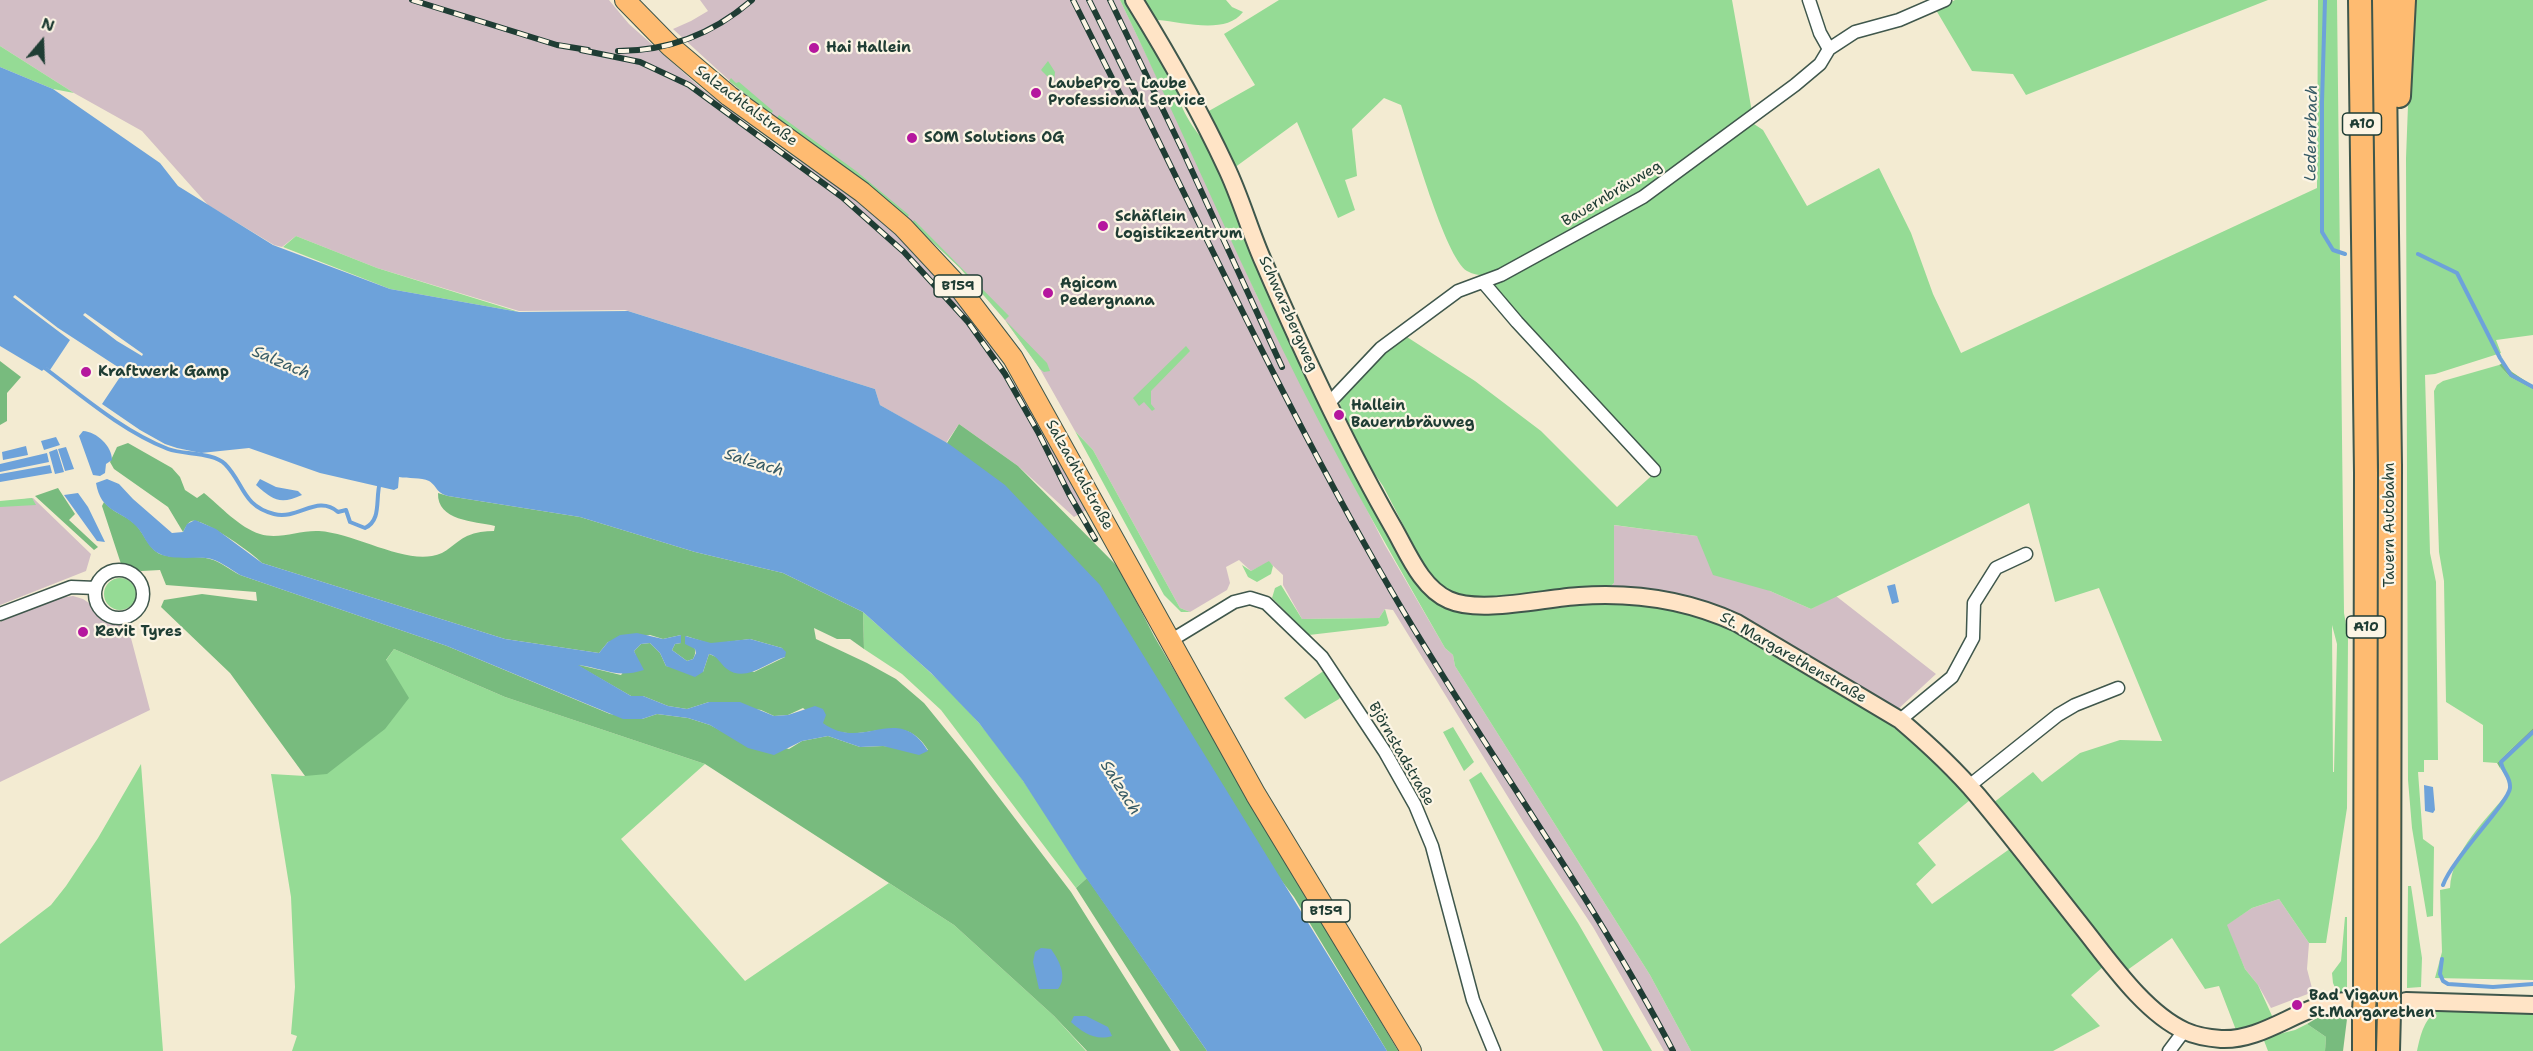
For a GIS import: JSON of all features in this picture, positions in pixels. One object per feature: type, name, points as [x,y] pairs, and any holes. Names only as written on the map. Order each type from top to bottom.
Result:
[{"type":"highway","name":"Tauern Autobahn","points":[[2360,0],[2366,473],[2358,1001],[2364,1051]]},
{"type":"highway","name":"Tauern Autobahn","points":[[2384,0],[2394,1002],[2388,1051]]},
{"type":"highway","points":[[2387,207],[2397,158],[2403,0]]},
{"type":"main road","name":"Salzachtalstraße","points":[[626,0],[670,46],[729,96],[862,192],[903,226],[958,286],[1013,358],[1256,795],[1411,1051]]},
{"type":"street","name":"Schwarzbergweg","points":[[1134,0],[1197,106],[1228,171],[1263,261],[1328,404]]},
{"type":"street","points":[[1809,0],[1820,33],[1829,49]]},
{"type":"street","name":"Bauernbräuweg","points":[[1328,404],[1381,348],[1458,291],[1511,270],[1643,197],[1795,85],[1821,64],[1829,49],[1855,32],[1899,20],[1945,0]]},
{"type":"street","points":[[1483,282],[1654,470]]},
{"type":"street","name":"St. Margarethenstraße","points":[[1328,404],[1357,462],[1417,568],[1435,591],[1446,599],[1465,605],[1478,606],[1583,596],[1644,596],[1692,605],[1737,623],[1900,720],[1969,786],[2110,962],[2143,999],[2184,1031],[2204,1037],[2238,1038],[2255,1033],[2316,1006],[2329,1002],[2358,1001]]},
{"type":"street","points":[[1900,720],[1952,677],[1973,638],[1974,603],[1996,568],[2026,554]]},
{"type":"street","points":[[0,614],[39,597],[71,587],[96,588]]},
{"type":"street","name":"Björnstadstraße","points":[[1170,641],[1234,602],[1250,597],[1266,603],[1322,657],[1362,715],[1415,805],[1432,846],[1473,1000],[1494,1051]]},
{"type":"street","points":[[1969,786],[2058,716],[2075,705],[2118,688]]},
{"type":"street","points":[[2394,1002],[2533,1005]]},
{"type":"street","points":[[2169,1051],[2184,1031]]},
{"type":"shaded area","points":[[0,0],[609,0],[629,24],[701,88],[773,143],[846,192],[894,233],[943,284],[986,339],[1046,433],[1086,510],[1074,517],[1018,466],[959,424],[946,443],[880,405],[875,389],[625,310],[519,311],[377,268],[296,236],[282,247],[274,245],[208,205],[142,131],[74,93],[0,46]]},
{"type":"shaded area","points":[[700,0],[1120,0],[1188,142],[1258,298],[1385,545],[1445,648],[1453,655],[1455,666],[1650,975],[1691,1051],[1664,1051],[1593,927],[1524,823],[1393,610],[1385,609],[1379,618],[1302,619],[1283,585],[1283,575],[1269,562],[1251,571],[1239,560],[1226,567],[1230,583],[1227,590],[1190,612],[1180,608],[1093,450],[1075,431],[1040,369],[1005,320],[960,268],[901,212],[853,173],[743,93],[673,29],[708,11]]},
{"type":"shaded area","points":[[33,498],[91,554],[86,571],[0,605],[0,502]]},
{"type":"shaded area","points":[[1613,525],[1697,536],[1770,591],[1811,609],[1836,596],[1936,674],[1896,711],[1715,607],[1686,596],[1631,588],[1609,588],[1614,583]]},
{"type":"shaded area","points":[[73,596],[92,605],[113,624],[127,623],[150,710],[0,782],[0,622],[59,598]]},
{"type":"shaded area","points":[[2279,899],[2309,943],[2307,969],[2313,992],[2271,1008],[2258,985],[2245,969],[2226,925],[2252,908]]},
{"type":"green space","points":[[1120,0],[1126,0],[1177,86],[1179,100],[1187,117],[1208,144],[1284,323],[1429,596],[1552,604],[1628,603],[1693,612],[1727,626],[1876,713],[1944,769],[1970,800],[1918,843],[1936,865],[1916,884],[1932,904],[2011,848],[2104,966],[2071,995],[2100,1026],[2053,1051],[1691,1051],[1650,975],[1455,666],[1453,655],[1445,648],[1347,474],[1278,341]]},
{"type":"green space","points":[[1140,0],[1226,0],[1232,7],[1243,12],[1226,23],[1191,24],[1154,19]]},
{"type":"green space","points":[[1279,0],[1732,0],[1752,112],[1644,192],[1494,275],[1477,275],[1467,271],[1458,261],[1449,244],[1439,221],[1401,105],[1384,98],[1352,129],[1357,176],[1345,180],[1355,210],[1338,218],[1297,122],[1234,168],[1207,112],[1255,85],[1224,34]]},
{"type":"green space","points":[[1955,0],[2268,0],[2026,95],[2013,74],[1972,71],[1936,10]]},
{"type":"green space","points":[[2318,0],[2337,0],[2344,613],[2348,636],[2347,808],[2326,943],[2309,943],[2279,899],[2252,908],[2227,925],[2245,969],[2258,985],[2273,1018],[2236,1030],[2219,986],[2205,989],[2172,938],[2126,971],[1993,803],[2033,772],[2042,782],[2080,753],[2120,740],[2162,741],[2099,588],[2055,602],[2029,503],[1811,609],[1770,591],[1713,575],[1697,536],[1614,525],[1614,583],[1609,588],[1483,601],[1452,593],[1441,585],[1424,565],[1383,486],[1357,448],[1341,414],[1340,402],[1347,392],[1382,355],[1407,337],[1475,381],[1541,431],[1617,507],[1658,470],[1491,286],[1494,282],[1744,128],[1754,124],[1763,130],[1807,206],[1879,168],[1911,233],[1933,294],[1961,353],[2317,188]],"holes":[[[2332,625],[2337,644],[2334,772],[2333,772]]]},
{"type":"green space","points":[[2412,0],[2533,0],[2533,335],[2496,340],[2501,353],[2435,374],[2425,375],[2430,553],[2436,582],[2438,760],[2424,760],[2424,772],[2418,772],[2423,839],[2434,847],[2433,916],[2427,917],[2412,828],[2408,780],[2406,158]]},
{"type":"green space","points":[[0,46],[74,93],[53,89],[0,67]]},
{"type":"green space","points":[[1048,61],[1055,72],[1054,83],[1041,70]]},
{"type":"green space","points":[[731,78],[773,111],[771,114],[729,81]]},
{"type":"green space","points":[[779,115],[856,171],[909,215],[907,218],[873,188],[777,118]]},
{"type":"green space","points":[[914,220],[1009,316],[1005,320],[960,268],[912,223]]},
{"type":"green space","points":[[296,236],[377,268],[519,312],[390,289],[283,247]]},
{"type":"green space","points":[[1005,320],[1047,363],[1050,371],[1044,372],[1040,369]]},
{"type":"green space","points":[[1186,346],[1190,351],[1151,391],[1151,404],[1155,409],[1152,411],[1144,402],[1139,406],[1133,398]]},
{"type":"green space","points":[[0,361],[21,377],[7,393],[7,421],[0,425]]},
{"type":"green space","points":[[2503,363],[2533,386],[2533,389],[2510,377],[2499,365]]},
{"type":"green space","points":[[2499,365],[2510,377],[2533,389],[2533,728],[2497,763],[2483,762],[2483,725],[2446,702],[2444,581],[2439,552],[2434,391],[2443,381]]},
{"type":"green space","points":[[959,424],[1018,466],[1119,568],[1154,636],[1398,1051],[1387,1051],[1294,897],[947,443]]},
{"type":"green space","points":[[1075,431],[1093,450],[1180,608],[1190,612],[1181,612],[1164,595]]},
{"type":"green space","points":[[128,443],[172,468],[180,477],[185,490],[197,498],[204,493],[238,522],[267,536],[319,531],[420,557],[442,553],[462,538],[470,535],[494,531],[495,526],[467,521],[450,514],[439,502],[438,493],[580,517],[695,552],[783,573],[863,612],[864,649],[850,639],[837,639],[814,628],[816,639],[896,679],[924,703],[1071,892],[1171,1051],[1087,1051],[1054,1016],[954,925],[705,764],[505,697],[394,649],[386,660],[409,698],[385,729],[327,774],[305,776],[230,673],[161,607],[164,600],[202,594],[257,601],[256,592],[166,585],[160,570],[141,571],[121,564],[102,506],[104,502],[135,524],[158,553],[214,560],[240,575],[447,646],[610,714],[642,719],[657,714],[688,718],[710,725],[727,734],[789,749],[802,741],[828,736],[860,747],[883,746],[928,750],[918,738],[908,731],[896,729],[846,733],[833,730],[803,708],[788,715],[774,716],[761,710],[709,702],[687,709],[668,706],[643,696],[631,696],[575,664],[621,675],[636,656],[634,651],[641,644],[650,643],[660,653],[666,666],[703,672],[709,654],[754,672],[785,657],[782,648],[750,639],[711,644],[686,636],[695,652],[693,659],[687,661],[672,650],[675,644],[681,643],[681,635],[663,639],[650,635],[608,642],[599,653],[505,639],[262,563],[239,545],[198,521],[192,521],[183,532],[168,507],[114,469],[110,462],[117,447]]},
{"type":"green space","points":[[58,488],[75,514],[69,520],[98,547],[94,550],[35,496]]},
{"type":"green space","points":[[32,498],[36,505],[0,507],[0,501]]},
{"type":"green space","points":[[1269,561],[1273,566],[1271,574],[1257,582],[1248,577],[1242,565],[1251,571]]},
{"type":"green space","points":[[120,578],[132,582],[136,594],[132,606],[120,610],[108,606],[104,594],[108,582]]},
{"type":"green space","points":[[1281,585],[1302,619],[1379,618],[1385,609],[1389,623],[1386,626],[1309,635],[1272,598],[1275,588]]},
{"type":"green space","points":[[863,612],[952,693],[994,741],[1036,799],[1087,878],[1076,888],[941,710],[902,674],[864,649]]},
{"type":"green space","points":[[394,649],[505,697],[705,764],[621,839],[745,981],[889,883],[954,925],[1054,1016],[1086,1051],[292,1051],[297,1036],[291,1034],[295,987],[291,897],[271,774],[305,776]]},
{"type":"green space","points":[[1325,670],[1341,696],[1305,719],[1284,698]]},
{"type":"green space","points":[[1453,727],[1474,762],[1464,771],[1443,732]]},
{"type":"green space","points":[[2533,728],[2533,734],[2501,762],[2500,768],[2497,763]]},
{"type":"green space","points":[[2533,734],[2533,980],[2435,978],[2442,952],[2440,890],[2450,888],[2452,874],[2464,848],[2510,790],[2510,781],[2500,768],[2501,762]]},
{"type":"green space","points":[[141,764],[163,1051],[0,1051],[0,944],[51,905],[66,886],[98,838]]},
{"type":"green space","points":[[1481,772],[1578,923],[1652,1051],[1603,1051],[1469,780]]},
{"type":"green space","points":[[1087,878],[1207,1051],[1180,1051],[1076,888]]},
{"type":"green space","points":[[2408,886],[2411,886],[2422,958],[2421,987],[2407,988]]},
{"type":"green space","points":[[2345,917],[2347,917],[2347,993],[2337,992],[2332,973],[2341,961]]},
{"type":"green space","points":[[2440,1008],[2533,1014],[2533,1051],[2417,1051],[2427,1022]]},
{"type":"green space","points":[[2348,1011],[2343,1051],[2325,1051],[2326,1037],[2307,1024],[2327,1012]]},
{"type":"green space","points":[[2307,1024],[2326,1037],[2325,1051],[2268,1051],[2263,1038],[2295,1030]]},
{"type":"water","name":"Salzach","points":[[0,67],[53,89],[160,163],[178,186],[273,245],[390,289],[519,312],[628,311],[875,389],[880,405],[949,444],[1005,485],[1100,585],[1387,1051],[1207,1051],[1080,869],[1023,781],[979,723],[931,673],[863,612],[783,573],[695,552],[580,517],[448,496],[426,480],[399,477],[398,488],[394,490],[320,473],[249,448],[201,453],[165,444],[102,404],[124,371],[58,328],[15,295],[13,297],[70,340],[50,370],[46,367],[42,371],[0,346]],"holes":[[[85,313],[143,354],[142,356],[117,341],[83,315]]]},
{"type":"water","points":[[83,431],[98,437],[107,445],[111,455],[112,460],[106,464],[105,473],[100,476],[93,475],[79,436]]},
{"type":"water","points":[[56,437],[60,445],[44,450],[41,441]]},
{"type":"water","points":[[26,446],[28,455],[3,460],[2,452]]},
{"type":"water","points":[[66,447],[74,469],[65,471],[58,449]]},
{"type":"water","points":[[57,449],[64,472],[55,474],[49,452]]},
{"type":"water","points":[[47,453],[49,462],[0,472],[0,464]]},
{"type":"water","points":[[50,465],[52,473],[0,482],[0,474]]},
{"type":"water","points":[[107,479],[119,484],[172,533],[183,532],[187,524],[195,520],[216,529],[262,563],[505,639],[599,653],[608,642],[620,635],[637,633],[663,639],[681,635],[681,643],[675,644],[672,650],[687,661],[693,659],[696,653],[695,649],[685,644],[685,636],[711,643],[750,639],[782,648],[786,652],[785,657],[742,674],[727,669],[715,656],[709,654],[703,672],[695,677],[666,666],[660,653],[650,643],[641,644],[634,651],[644,670],[618,673],[578,665],[631,696],[643,696],[668,706],[687,709],[709,702],[740,702],[774,716],[788,715],[815,706],[823,709],[826,715],[823,723],[838,731],[852,733],[892,728],[905,730],[917,737],[928,751],[919,755],[883,746],[860,747],[828,736],[802,741],[774,755],[748,748],[710,725],[688,718],[657,714],[642,719],[623,719],[447,646],[240,575],[215,560],[160,554],[152,548],[136,526],[112,510],[102,500],[96,483]]},
{"type":"water","points":[[260,479],[276,487],[298,491],[302,495],[288,500],[277,499],[256,485]]},
{"type":"water","points":[[78,493],[88,507],[105,542],[97,541],[64,495]]},
{"type":"water","points":[[1895,584],[1899,602],[1892,604],[1887,586]]},
{"type":"water","points":[[2424,785],[2433,787],[2435,810],[2433,813],[2425,811]]},
{"type":"water","points":[[1041,948],[1051,949],[1059,963],[1062,979],[1058,989],[1039,989],[1033,962],[1035,952]]},
{"type":"water","points":[[1074,1016],[1086,1016],[1108,1027],[1112,1036],[1095,1037],[1085,1033],[1071,1022]]},
{"type":"waterway","name":"Ledererbach","points":[[2325,0],[2322,232],[2333,250],[2345,254]]},
{"type":"waterway","name":"Ledererbach","points":[[2418,254],[2457,273],[2511,375],[2533,387]]},
{"type":"waterway","points":[[42,366],[102,412],[134,433],[168,449],[220,460],[231,471],[249,500],[263,510],[274,514],[292,514],[315,506],[330,507],[338,512],[346,510],[350,522],[365,528],[374,520],[376,514],[380,482]]},
{"type":"waterway","name":"Ledererbach","points":[[2443,885],[2457,861],[2507,795],[2510,784],[2501,762],[2533,732]]},
{"type":"waterway","name":"Ledererbach","points":[[2442,959],[2440,974],[2443,981],[2448,984],[2493,987],[2533,984]]},
{"type":"railway","points":[[412,0],[557,45],[588,50]]},
{"type":"railway","points":[[618,51],[655,48],[690,38],[722,22],[752,0]]},
{"type":"railway","points":[[1073,0],[1124,102]]},
{"type":"railway","points":[[1089,0],[1273,373],[1351,520],[1462,707],[1607,934],[1673,1051]]},
{"type":"railway","points":[[1110,0],[1181,147],[1282,367]]},
{"type":"railway","points":[[581,50],[640,62],[689,85],[842,197],[904,252],[968,322],[1005,374],[1095,539]]},
{"type":"place","name":"Hai Hallein","points":[[814,48]]},
{"type":"place","name":"LaubePro – Laube Professional Service","points":[[1036,93]]},
{"type":"place","name":"SOM Solutions OG","points":[[912,138]]},
{"type":"place","name":"Schäflein Logistikzentrum","points":[[1103,226]]},
{"type":"place","name":"Agicom Pedergnana","points":[[1048,293]]},
{"type":"place","name":"Kraftwerk Gamp","points":[[86,372]]},
{"type":"place","name":"Hallein Bauernbräuweg","points":[[1339,415]]},
{"type":"place","name":"Revit Tyres","points":[[83,632]]},
{"type":"place","name":"Bad Vigaun St.Margarethen","points":[[2297,1005]]}]
